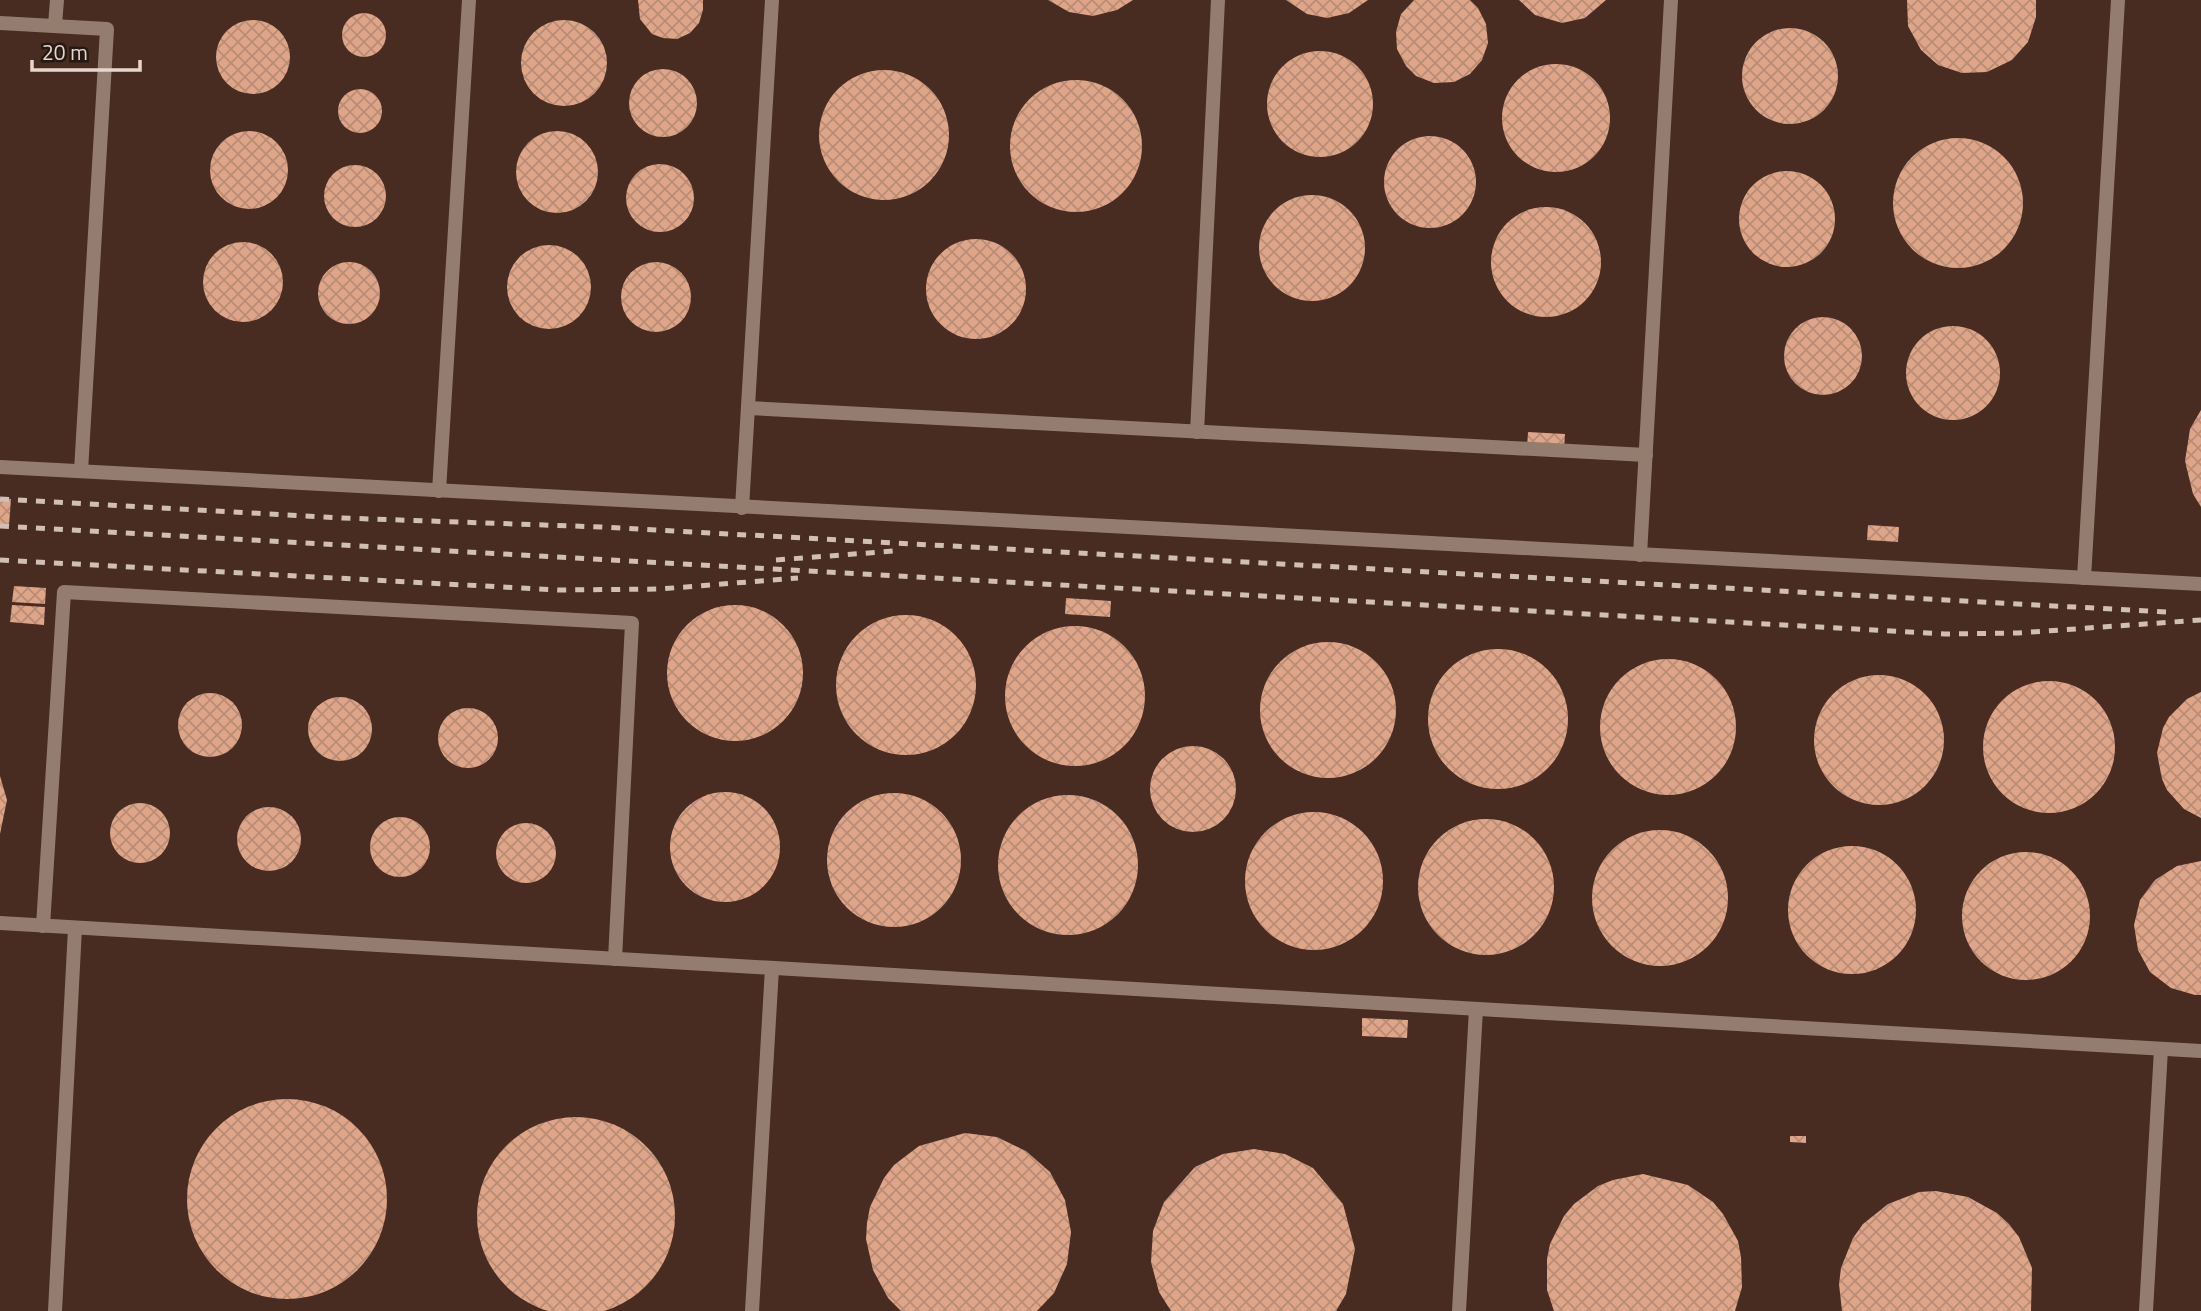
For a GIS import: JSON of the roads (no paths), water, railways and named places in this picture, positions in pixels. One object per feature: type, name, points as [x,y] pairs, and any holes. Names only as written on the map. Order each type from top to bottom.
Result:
[{"type":"lane","points":[[55,25],[57,0]]},
{"type":"lane","points":[[439,491],[469,0]]},
{"type":"lane","points":[[742,508],[772,0]]},
{"type":"lane","points":[[1197,432],[1218,0]]},
{"type":"lane","points":[[1640,555],[1671,0]]},
{"type":"lane","points":[[2084,578],[2118,0]]},
{"type":"lane","points":[[0,23],[107,29],[81,471]]},
{"type":"lane","points":[[748,408],[1646,455]]},
{"type":"lane","points":[[0,467],[2201,584]]},
{"type":"lane","points":[[43,926],[64,592],[618,622],[632,623],[615,959]]},
{"type":"lane","points":[[0,923],[2201,1051]]},
{"type":"lane","points":[[55,1311],[75,928]]},
{"type":"lane","points":[[751,1311],[772,968]]},
{"type":"lane","points":[[1459,1311],[1476,1009]]},
{"type":"lane","points":[[2146,1311],[2161,1049]]},
{"type":"railway","points":[[0,499],[343,518],[601,527],[2166,612]]},
{"type":"railway","points":[[0,526],[1945,634],[2018,633],[2201,620]]},
{"type":"railway","points":[[776,560],[894,551]]},
{"type":"railway","points":[[0,560],[558,590],[660,589],[798,578]]}]
